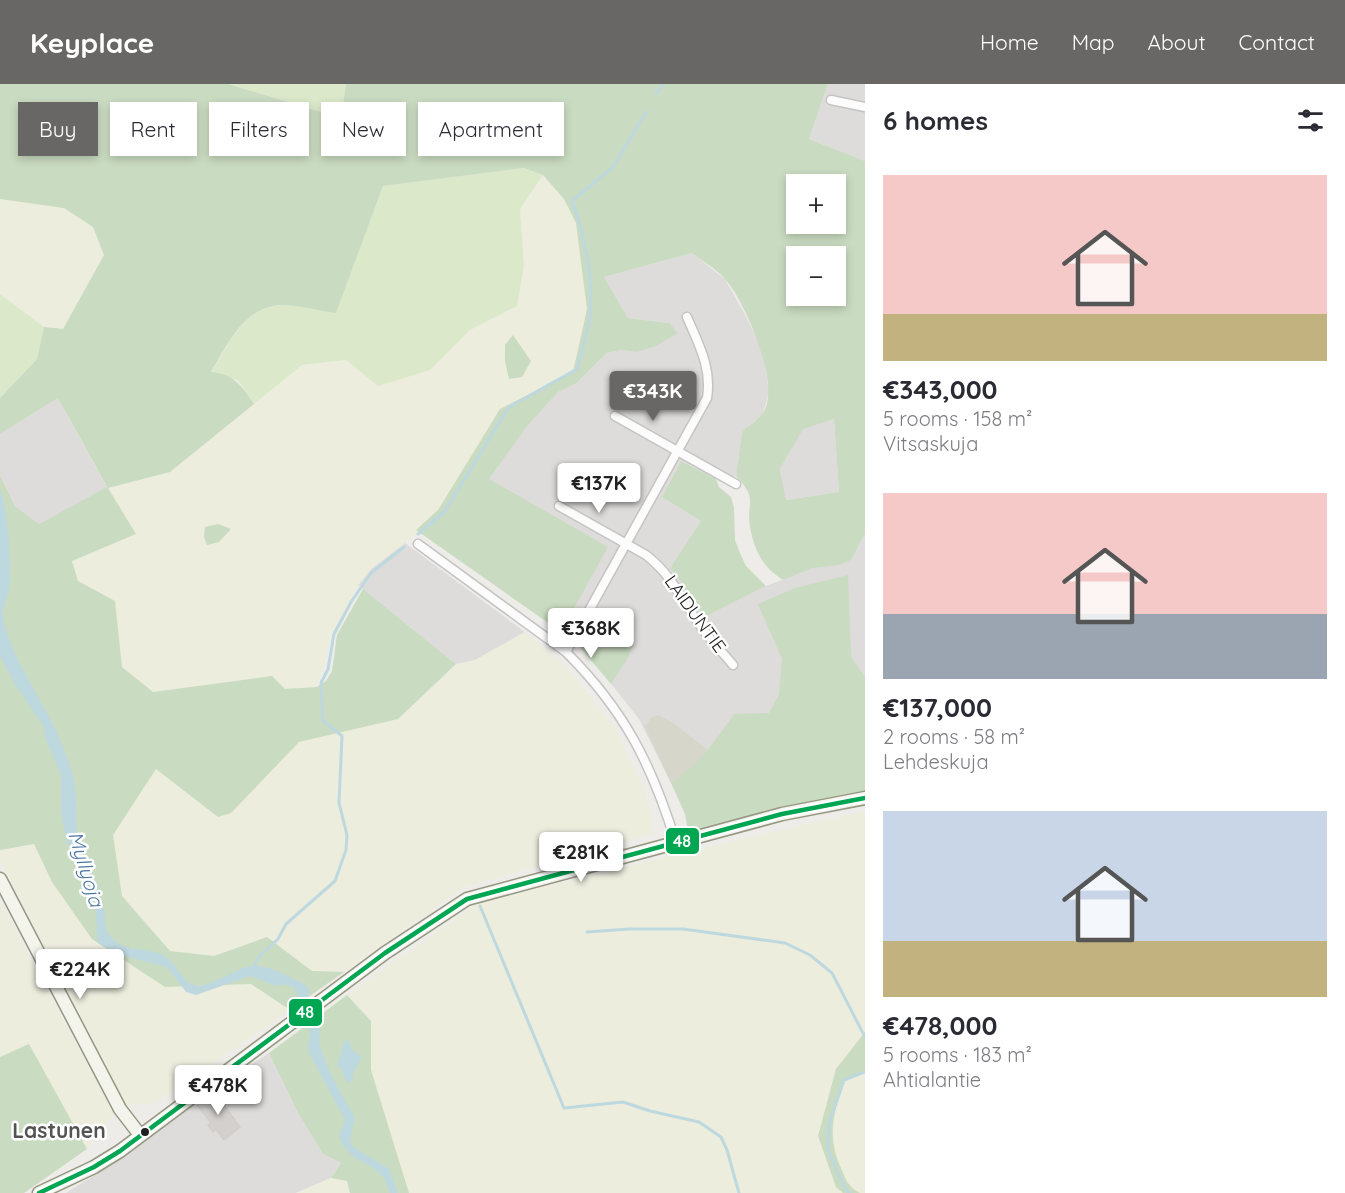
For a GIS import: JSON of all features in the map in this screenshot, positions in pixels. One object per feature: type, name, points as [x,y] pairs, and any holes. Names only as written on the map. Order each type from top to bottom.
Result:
[{"type":"street","points":[[831,100],[865,107]]},
{"type":"street","points":[[566,652],[707,398],[710,382],[704,356],[687,317]]},
{"type":"street","points":[[615,417],[736,484]]},
{"type":"street","name":"LAIDUNTIE","points":[[559,506],[646,555],[666,573],[698,623],[733,665]]},
{"type":"street","points":[[418,544],[566,652],[600,689],[628,729],[660,793],[676,843]]},
{"type":"street","points":[[39,1193],[107,1160],[315,1008],[385,953],[467,898],[782,814],[865,798]]},
{"type":"street","points":[[0,879],[120,1109],[140,1135]]},
{"type":"shaded area","points":[[828,84],[865,84],[865,161],[809,139]]},
{"type":"shaded area","points":[[692,253],[725,279],[743,311],[762,348],[769,392],[763,414],[742,432],[736,476],[716,479],[681,461],[662,497],[701,521],[670,568],[688,591],[703,618],[766,586],[813,568],[851,560],[865,534],[865,677],[851,656],[779,694],[769,714],[713,743],[686,773],[671,783],[639,719],[586,652],[561,632],[607,547],[488,480],[527,425],[558,392],[577,383],[607,353],[621,350],[637,352],[669,323],[628,318],[604,277]]},
{"type":"shaded area","points":[[58,398],[107,488],[39,524],[15,506],[0,475],[0,434]]},
{"type":"shaded area","points":[[834,419],[839,492],[786,500],[780,469],[803,428]]},
{"type":"shaded area","points":[[405,543],[525,632],[475,660],[456,664],[358,585],[372,568]]},
{"type":"shaded area","points":[[658,715],[673,723],[708,750],[686,773],[671,783],[645,727],[651,718]]},
{"type":"shaded area","points":[[269,1053],[298,1113],[323,1154],[341,1163],[331,1178],[296,1193],[66,1193],[128,1154],[138,1141]]},
{"type":"green space","points":[[0,84],[228,84],[288,102],[209,102],[209,156],[309,156],[309,108],[321,112],[321,156],[406,156],[406,102],[343,102],[346,84],[828,84],[809,139],[865,161],[865,534],[851,560],[839,565],[813,568],[783,580],[760,558],[750,527],[749,496],[736,476],[742,432],[761,416],[768,400],[765,365],[751,324],[733,290],[718,272],[692,253],[604,277],[628,318],[669,323],[678,333],[656,346],[637,352],[621,350],[607,353],[577,383],[558,392],[527,426],[489,479],[608,547],[561,632],[416,530],[438,510],[500,409],[573,372],[587,309],[576,223],[564,199],[543,175],[524,168],[383,186],[336,313],[279,305],[255,313],[246,321],[230,340],[211,372],[232,378],[254,404],[170,472],[108,488],[136,534],[72,561],[78,581],[115,601],[122,667],[153,692],[272,676],[285,689],[317,687],[326,681],[332,671],[337,635],[363,589],[456,664],[398,719],[299,742],[231,813],[218,817],[156,769],[113,835],[122,896],[170,951],[214,956],[267,937],[312,971],[344,972],[290,1010],[251,984],[165,987],[92,939],[52,882],[34,844],[0,850],[0,475],[15,506],[39,524],[107,487],[58,398],[0,434],[0,398],[37,359],[44,327],[63,329],[104,255],[93,227],[64,208],[0,199]],"holes":[[[834,419],[839,492],[786,500],[780,469],[803,429]]]},
{"type":"green space","points":[[228,84],[346,84],[343,102],[321,102],[321,112],[309,108],[309,102],[288,102]]},
{"type":"green space","points":[[524,168],[543,175],[520,209],[524,266],[517,306],[470,330],[430,370],[378,386],[346,360],[302,365],[254,404],[238,380],[211,373],[237,330],[255,314],[266,308],[292,305],[336,312],[383,186]]},
{"type":"green space","points":[[543,175],[564,199],[576,223],[587,309],[573,372],[500,409],[438,510],[405,543],[372,568],[358,585],[330,638],[326,661],[316,688],[285,689],[271,676],[153,692],[122,667],[115,601],[78,581],[72,560],[136,534],[107,488],[170,472],[302,365],[346,360],[378,386],[430,370],[470,330],[517,306],[524,266],[520,209]]},
{"type":"green space","points":[[0,199],[64,208],[93,227],[104,255],[63,329],[44,327],[0,294]]},
{"type":"green space","points":[[0,294],[44,327],[37,359],[0,398]]},
{"type":"green space","points":[[513,335],[531,361],[522,377],[509,379],[505,361],[505,345]]},
{"type":"green space","points":[[681,461],[716,479],[719,487],[731,497],[734,508],[735,540],[740,553],[746,566],[766,586],[703,618],[688,591],[670,568],[701,521],[662,497]]},
{"type":"green space","points":[[218,524],[231,529],[219,542],[207,545],[204,537],[205,527]]},
{"type":"green space","points":[[848,575],[851,656],[865,677],[865,791],[786,806],[688,831],[685,814],[671,783],[698,760],[734,714],[769,713],[779,694],[782,659],[758,604],[795,588]]},
{"type":"green space","points":[[597,612],[619,616],[630,624],[633,630],[631,651],[611,684],[578,645]]},
{"type":"green space","points":[[525,632],[565,665],[616,730],[642,784],[651,810],[653,834],[462,888],[344,972],[312,971],[267,937],[214,956],[170,951],[122,896],[113,835],[156,769],[218,817],[231,813],[299,742],[398,719],[456,664],[475,660]]},
{"type":"green space","points":[[865,811],[865,1032],[836,1069],[818,1136],[836,1187],[843,1193],[409,1193],[371,1070],[371,1021],[347,995],[478,903]]},
{"type":"green space","points":[[34,843],[52,882],[165,987],[251,984],[290,1010],[153,1105],[125,1103],[0,860],[0,850]]},
{"type":"green space","points":[[0,903],[114,1114],[87,1149],[29,1045],[0,1057]]},
{"type":"green space","points":[[347,995],[371,1021],[371,1070],[409,1193],[350,1193],[347,1181],[331,1178],[341,1163],[323,1154],[298,1113],[269,1053]]},
{"type":"green space","points":[[865,1032],[865,1072],[844,1080],[833,1124],[836,1156],[846,1180],[860,1193],[843,1193],[836,1187],[818,1136],[836,1069]]},
{"type":"green space","points":[[29,1044],[87,1149],[24,1193],[0,1193],[0,1057]]},
{"type":"green space","points":[[865,1072],[865,1193],[860,1193],[849,1187],[833,1151],[832,1122],[844,1080]]},
{"type":"green space","points":[[331,1178],[347,1181],[350,1193],[296,1193]]},
{"type":"water","name":"Myllyoja","points":[[0,490],[10,553],[9,589],[3,612],[7,632],[13,649],[56,731],[68,761],[75,786],[78,841],[98,887],[105,912],[107,931],[118,943],[125,946],[163,955],[183,978],[197,986],[251,966],[265,967],[306,985],[310,992],[307,1002],[319,1026],[319,1043],[323,1055],[335,1083],[355,1118],[350,1140],[352,1146],[389,1169],[398,1193],[390,1193],[380,1173],[351,1154],[339,1136],[345,1120],[308,1051],[310,1030],[295,1006],[298,996],[293,987],[282,984],[276,986],[250,976],[196,995],[186,992],[167,967],[119,955],[98,943],[95,907],[89,886],[67,842],[61,812],[61,775],[45,737],[44,727],[14,683],[0,656]]},
{"type":"water","points":[[348,1039],[352,1050],[362,1057],[352,1075],[353,1080],[347,1083],[337,1065],[344,1043]]},
{"type":"building","points":[[214,1092],[240,1127],[224,1140],[216,1129],[213,1132],[208,1125],[211,1123],[197,1105]]},
{"type":"waterway","points":[[656,94],[663,84]]},
{"type":"waterway","points":[[418,534],[445,511],[509,407],[577,369],[589,322],[591,287],[584,242],[572,201],[613,167],[646,112]]},
{"type":"waterway","points":[[253,968],[259,957],[278,939],[286,924],[335,881],[346,850],[347,835],[339,803],[342,736],[323,721],[321,683],[328,669],[334,634],[351,602],[371,573],[404,547]]},
{"type":"waterway","points":[[480,906],[564,1108],[623,1102],[650,1111],[699,1122],[721,1137],[739,1193]]},
{"type":"waterway","points":[[587,932],[683,929],[785,943],[810,955],[832,973],[865,1037]]},
{"type":"waterway","points":[[850,1193],[845,1189],[828,1150],[829,1124],[844,1080],[865,1072]]},
{"type":"transit line","name":"48","points":[[39,1193],[94,1167],[120,1151],[385,953],[467,899],[782,814],[865,798]]},
{"type":"district","name":"Lastunen","points":[[59,1131]]}]
